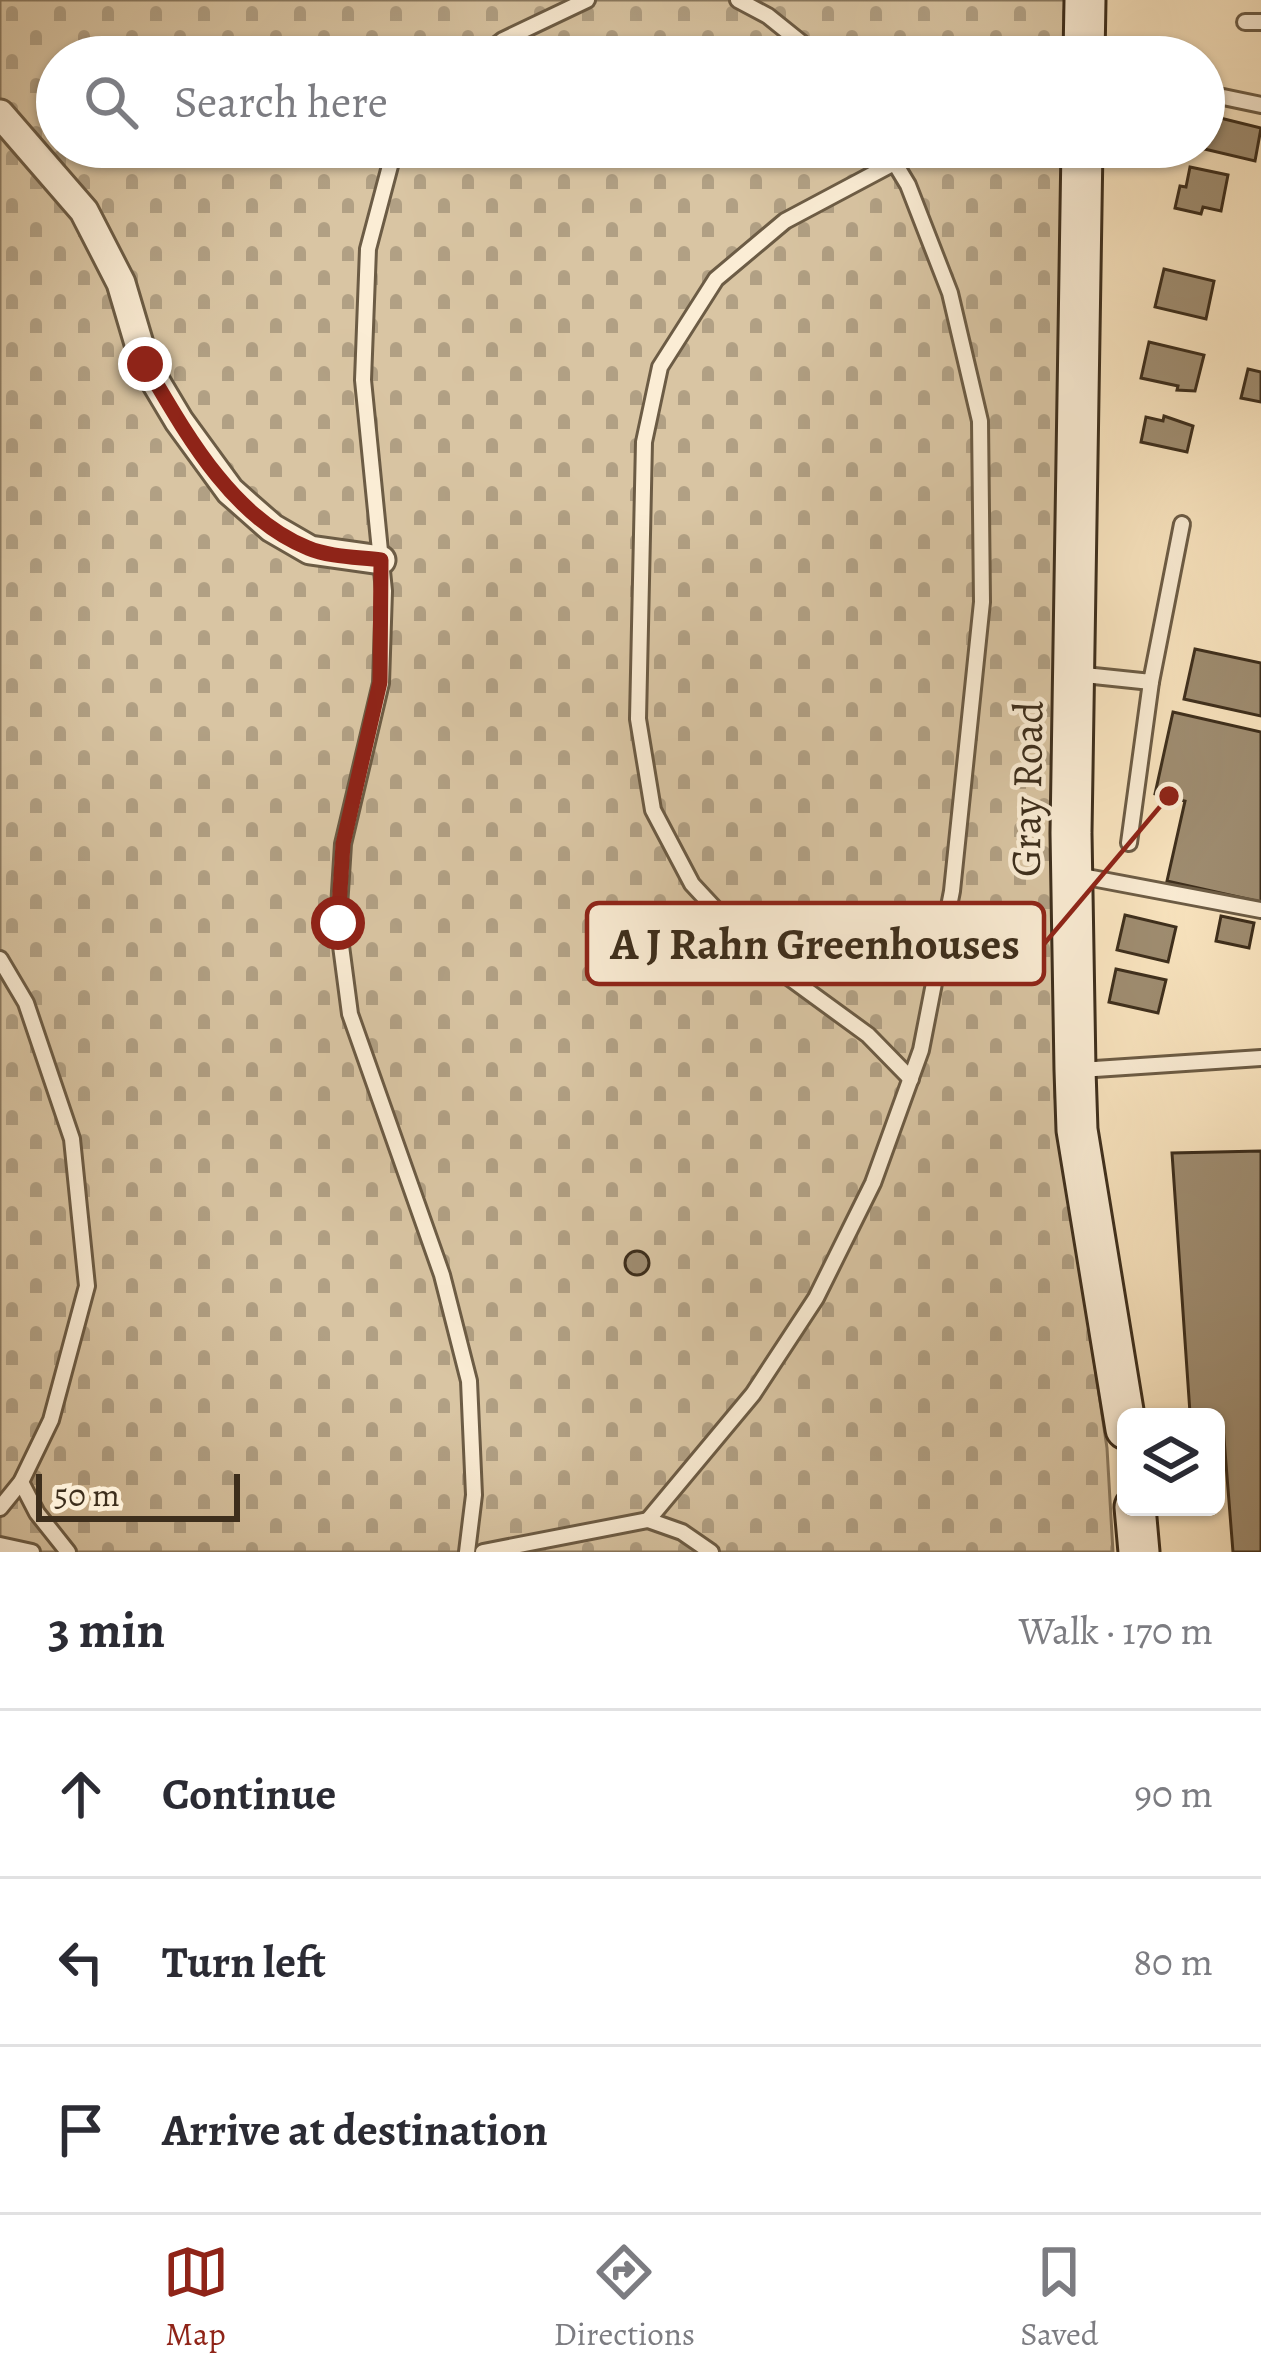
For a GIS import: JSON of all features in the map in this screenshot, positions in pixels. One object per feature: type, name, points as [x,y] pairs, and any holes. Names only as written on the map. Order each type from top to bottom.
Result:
[{"type":"street","points":[[1084,36],[1085,0]]},
{"type":"street","points":[[0,115],[36,156]]},
{"type":"street","points":[[46,168],[84,211],[121,283],[145,364],[230,491],[272,528],[310,550],[381,560]]},
{"type":"street","name":"Gray Road","points":[[1082,168],[1071,874],[1075,1070],[1077,1130],[1123,1408]]},
{"type":"street","points":[[1137,1516],[1139,1552]]},
{"type":"lane","points":[[511,36],[587,0]]},
{"type":"lane","points":[[738,0],[793,36]]},
{"type":"lane","points":[[1225,97],[1261,105]]},
{"type":"lane","points":[[389,168],[368,249],[363,380],[381,560],[380,682],[343,844],[338,923],[350,1014],[442,1275],[470,1381],[474,1495],[467,1552]]},
{"type":"lane","points":[[885,168],[784,221],[716,279],[660,368],[644,442],[638,719],[653,810],[692,884],[757,954],[868,1035],[911,1079]]},
{"type":"lane","points":[[648,1520],[753,1394],[816,1298],[873,1183],[921,1050],[955,868],[982,602],[980,421],[950,293],[897,168]]},
{"type":"lane","points":[[1129,843],[1151,682],[1182,524]]},
{"type":"lane","points":[[1075,674],[1151,682]]},
{"type":"lane","points":[[1071,874],[1261,910]]},
{"type":"lane","points":[[0,959],[26,1003],[72,1139],[86,1286],[51,1420],[21,1482],[0,1508]]},
{"type":"lane","points":[[1075,1070],[1261,1058]]},
{"type":"lane","points":[[21,1482],[37,1513],[68,1552]]},
{"type":"lane","points":[[483,1552],[648,1520],[682,1532],[711,1552]]},
{"type":"lane","points":[[0,1545],[32,1552]]},
{"type":"green space","points":[[0,0],[1065,0],[1064,36],[36,36],[36,168],[1064,168],[1055,1097],[1107,1448],[1113,1552],[0,1552]]},
{"type":"building","points":[[1225,119],[1261,128],[1255,161],[1225,154]]},
{"type":"building","points":[[1190,168],[1228,175],[1221,211],[1203,207],[1201,214],[1175,208],[1180,186],[1186,187]]},
{"type":"building","points":[[1164,269],[1214,281],[1206,319],[1155,307]]},
{"type":"building","points":[[1149,342],[1204,355],[1195,391],[1141,378]]},
{"type":"building","points":[[1248,369],[1261,372],[1261,402],[1241,398]]},
{"type":"building","points":[[1164,416],[1193,426],[1187,452],[1141,442],[1146,417],[1163,421]]},
{"type":"building","points":[[1195,649],[1261,663],[1261,716],[1184,699]]},
{"type":"building","points":[[1173,712],[1261,732],[1261,902],[1167,881],[1185,801],[1155,794]]},
{"type":"building","points":[[1125,915],[1176,927],[1168,962],[1117,950]]},
{"type":"building","points":[[1221,916],[1254,923],[1249,948],[1216,941]]},
{"type":"building","points":[[1116,969],[1166,980],[1158,1013],[1109,1002]]},
{"type":"building","points":[[1261,1151],[1261,1552],[1233,1552],[1225,1408],[1190,1408],[1172,1153]]},
{"type":"building","points":[[637,1251],[646,1254],[646,1272],[637,1275],[628,1272],[625,1263],[628,1254]]},
{"type":"place","name":"A J Rahn Greenhouses","points":[[1169,796]]},
{"type":"route","points":[[145,364],[230,491],[272,528],[310,550],[381,560],[380,682],[343,844],[338,923]]}]
